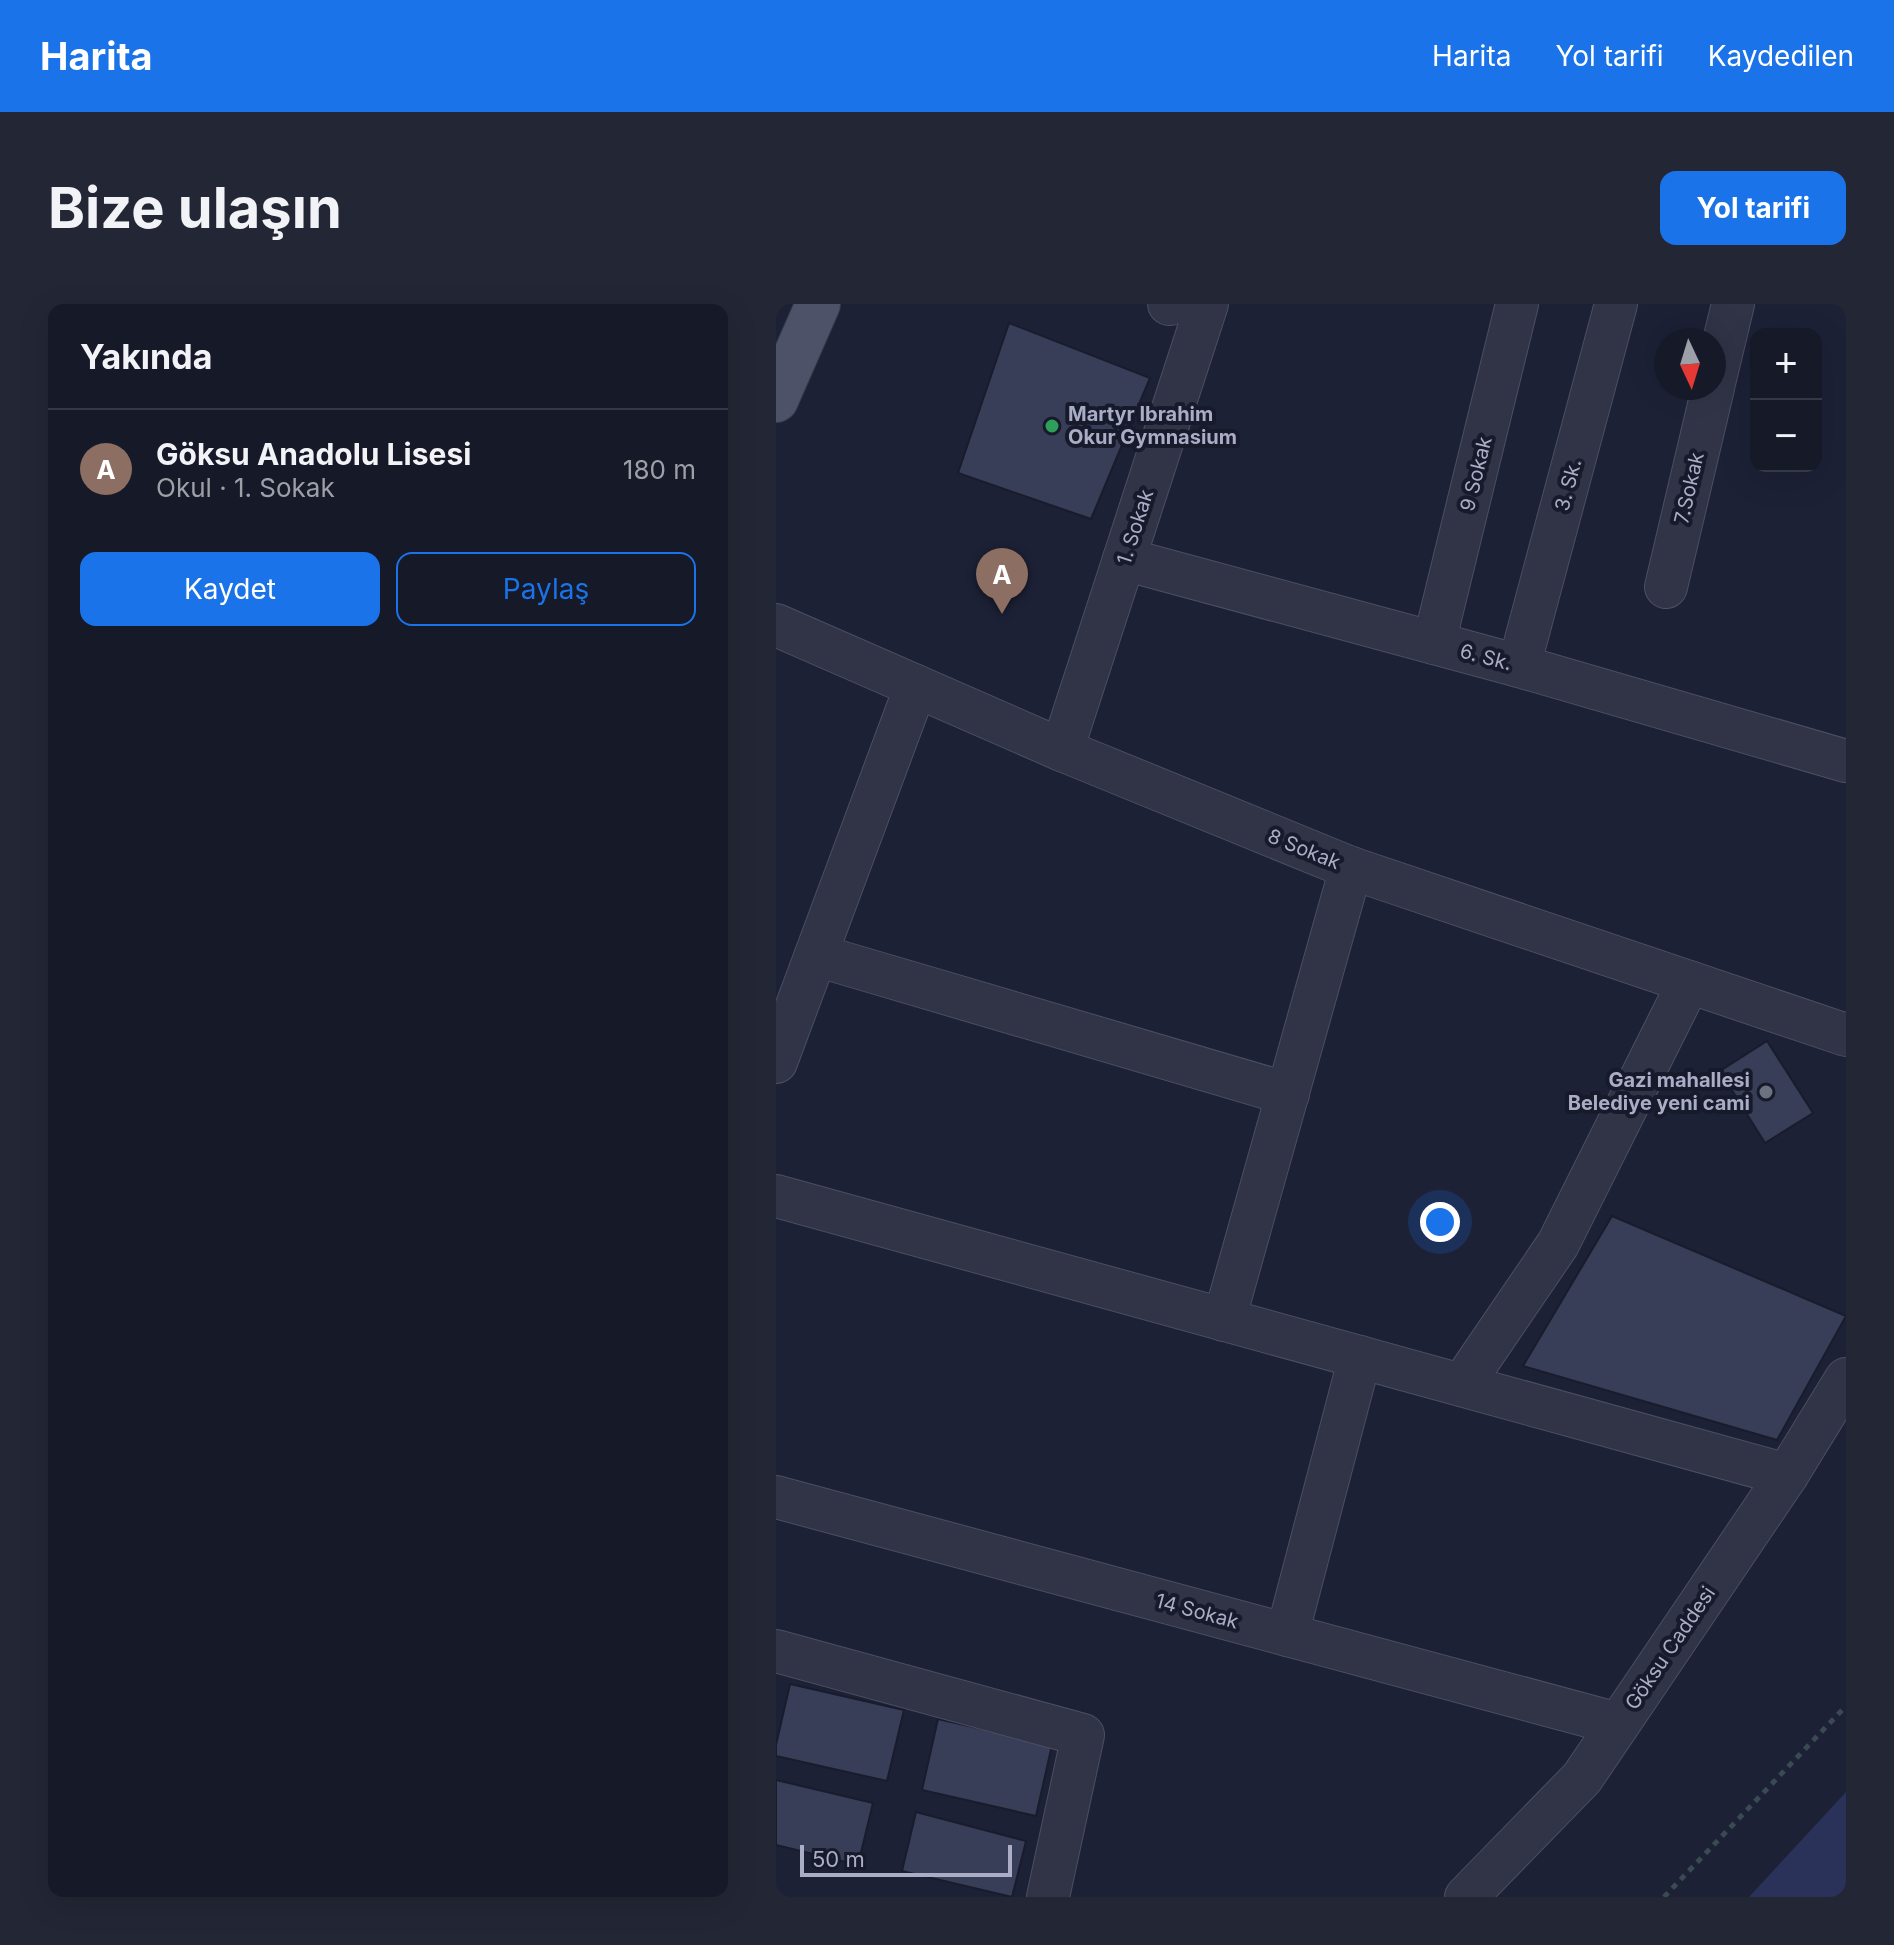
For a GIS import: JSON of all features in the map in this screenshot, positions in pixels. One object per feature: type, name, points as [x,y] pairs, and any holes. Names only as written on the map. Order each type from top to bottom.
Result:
[{"type":"main road","points":[[776,400],[818,304]]},
{"type":"street","name":"1. Sokak","points":[[1062,750],[1207,304]]},
{"type":"street","name":"9 Sokak","points":[[1434,643],[1517,304]]},
{"type":"street","name":"3. Sk.","points":[[1519,666],[1616,304]]},
{"type":"street","name":"7.Sokak","points":[[1726,333],[1733,304]]},
{"type":"street","name":"7.Sokak","points":[[1666,587],[1710,400]]},
{"type":"street","name":"6. Sk.","points":[[1124,559],[1519,666],[1846,761]]},
{"type":"street","name":"8 Sokak","points":[[776,625],[1062,750],[1351,868],[1846,1035]]},
{"type":"street","points":[[776,1062],[916,686]]},
{"type":"street","points":[[1224,1320],[1351,868]]},
{"type":"street","points":[[816,955],[1288,1094]]},
{"type":"street","points":[[1462,1385],[1558,1244],[1689,982]]},
{"type":"street","points":[[776,1196],[1787,1475]]},
{"type":"street","points":[[1287,1635],[1360,1357]]},
{"type":"street","name":"Göksu Caddesi","points":[[1466,1897],[1582,1778],[1787,1475],[1846,1379]]},
{"type":"street","name":"14 Sokak","points":[[776,1497],[1618,1724]]},
{"type":"street","points":[[776,1651],[1083,1735],[1048,1897]]},
{"type":"path","points":[[1664,1897],[1846,1706]]},
{"type":"water","points":[[1846,1792],[1846,1897],[1749,1897]]},
{"type":"building","name":"Martyr Ibrahim Okur Gymnasium","points":[[1009,323],[1150,378],[1091,519],[958,473]]},
{"type":"building","name":"Gazi mahallesi Belediye yeni cami","points":[[1767,1041],[1813,1113],[1765,1143],[1720,1071]]},
{"type":"building","points":[[1612,1216],[1846,1316],[1777,1440],[1523,1366]]},
{"type":"building","points":[[790,1684],[904,1710],[887,1781],[776,1756]]},
{"type":"building","points":[[938,1719],[1052,1745],[1036,1816],[922,1790]]},
{"type":"building","points":[[776,1780],[873,1803],[858,1865],[776,1845]]},
{"type":"building","points":[[916,1812],[1026,1841],[1012,1897],[902,1871]]},
{"type":"place","name":"Martyr Ibrahim Okur Gymnasium","points":[[1052,426]]},
{"type":"place","name":"Göksu Anadolu Lisesi","points":[[1002,614]]},
{"type":"place","name":"Gazi mahallesi Belediye yeni cami","points":[[1766,1092]]}]
